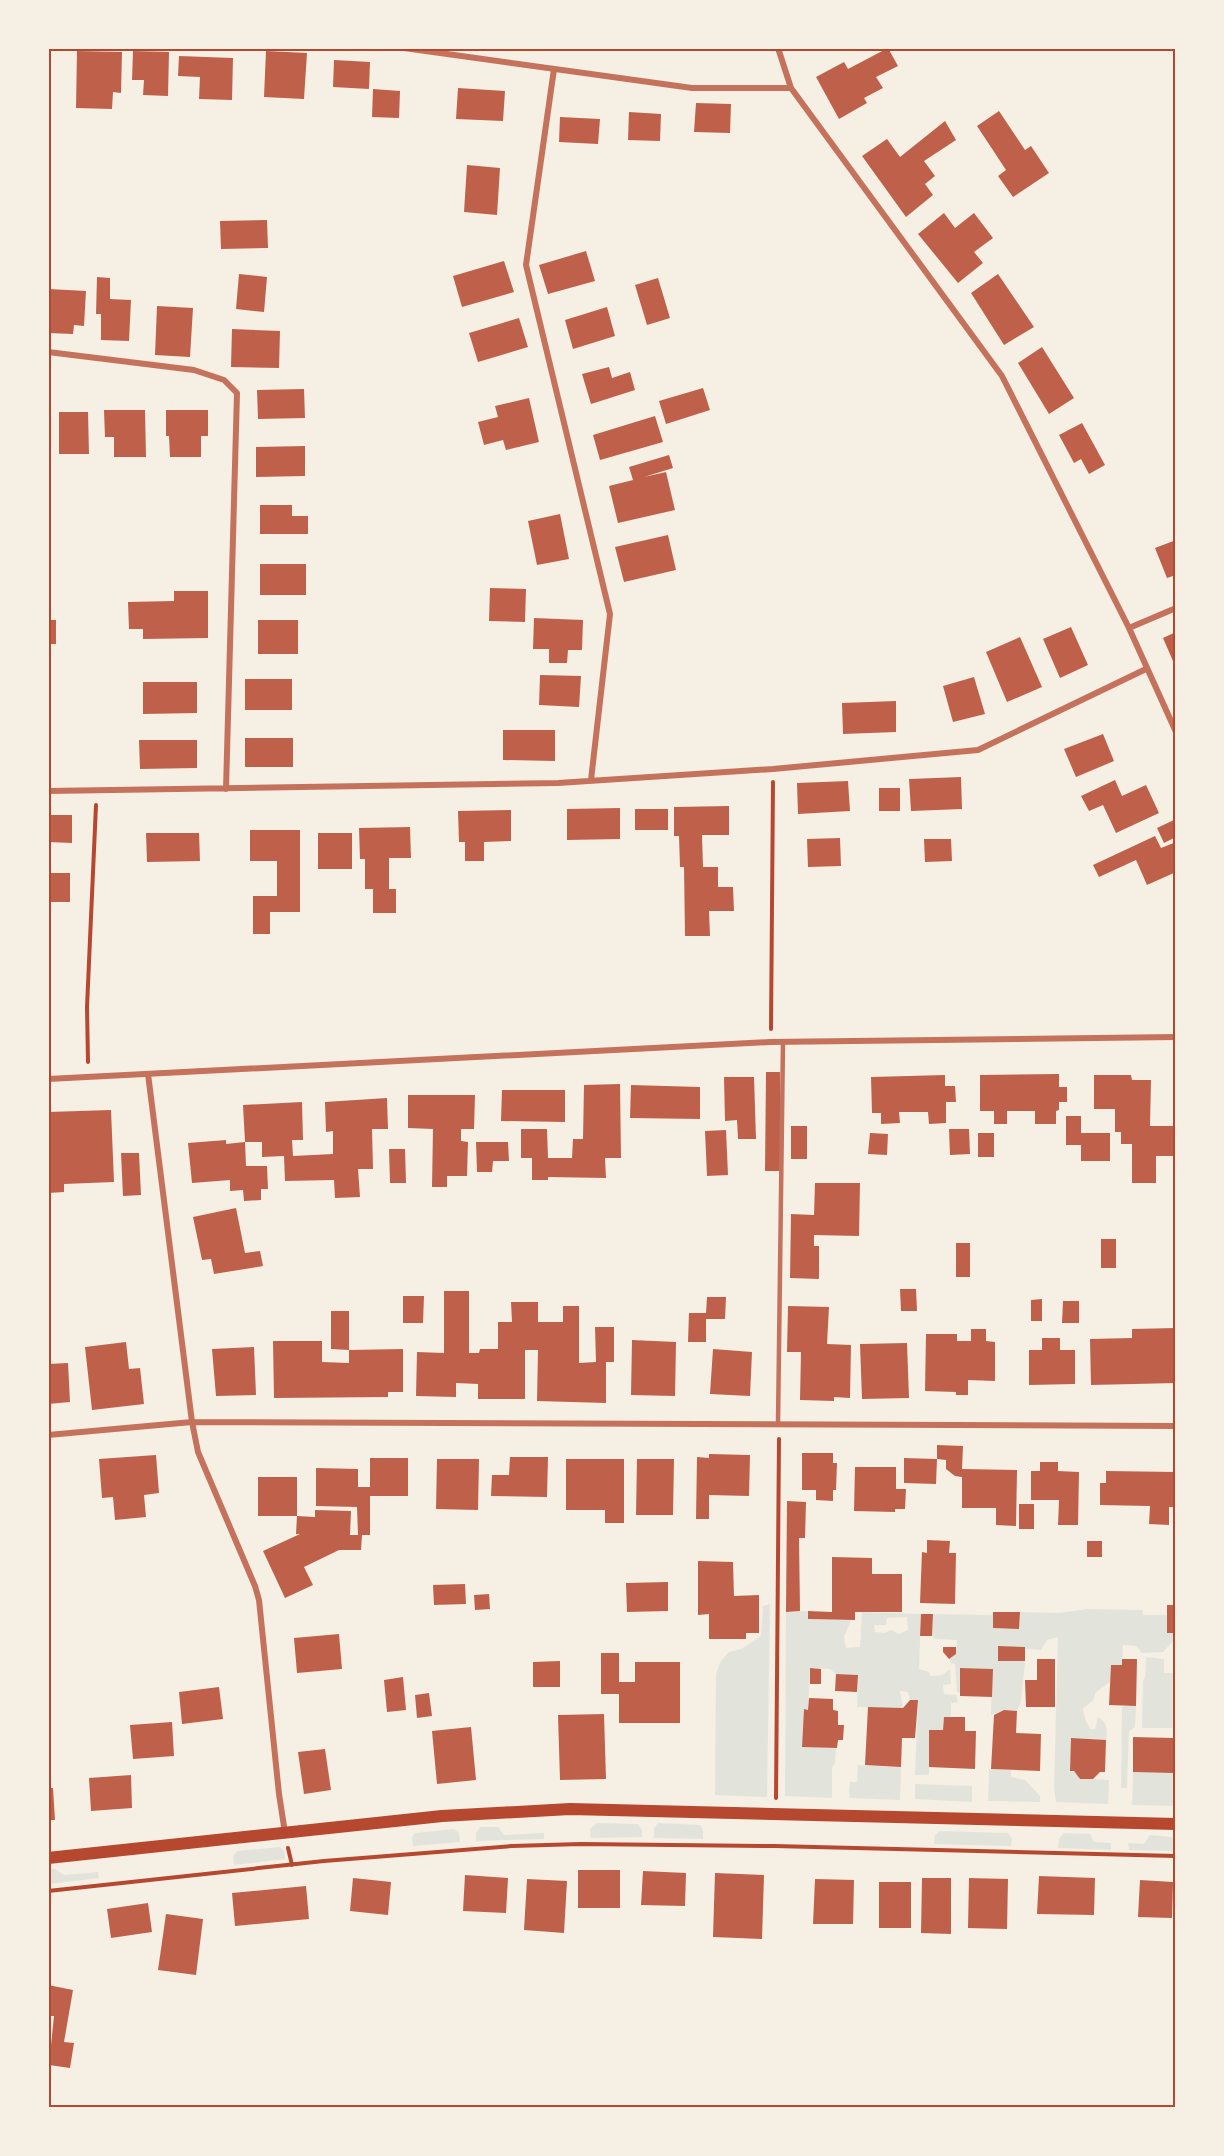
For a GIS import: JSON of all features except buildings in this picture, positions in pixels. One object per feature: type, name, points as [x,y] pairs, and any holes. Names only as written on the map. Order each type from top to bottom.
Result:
[{"type":"main road","points":[[48,1858],[442,1816],[570,1809],[1176,1824]]},
{"type":"street","points":[[404,48],[692,88],[791,88]]},
{"type":"street","points":[[778,48],[791,88],[1002,376],[1129,628],[1176,732]]},
{"type":"street","points":[[554,69],[526,265],[609,614],[591,780]]},
{"type":"street","points":[[48,352],[194,370],[224,380],[237,393],[226,789]]},
{"type":"street","points":[[1129,628],[1176,608]]},
{"type":"street","points":[[48,791],[558,783],[773,769],[978,750],[1146,669]]},
{"type":"street","points":[[48,1080],[770,1042],[1176,1037]]},
{"type":"street","points":[[148,1074],[192,1422],[198,1452],[259,1600],[285,1833]]},
{"type":"street","points":[[48,1435],[192,1422],[1176,1426]]},
{"type":"lane","points":[[778,1424],[783,1042]]},
{"type":"path","points":[[770,1042],[773,769]]},
{"type":"path","points":[[89,1077],[87,1006],[96,791]]},
{"type":"path","points":[[776,1799],[779,1434]]},
{"type":"path","points":[[48,1891],[347,1859],[512,1846],[581,1844],[774,1846],[1176,1856]]},
{"type":"shaded area","points":[[770,1604],[767,1797],[715,1795],[716,1674],[721,1661],[729,1652],[741,1649],[761,1636],[763,1606]]},
{"type":"shaded area","points":[[1087,1609],[1142,1610],[1143,1615],[1167,1615],[1167,1633],[1174,1633],[1173,1641],[1163,1652],[1142,1653],[1136,1646],[1123,1645],[1122,1665],[1111,1665],[1110,1682],[1096,1692],[1093,1700],[1083,1709],[1090,1729],[1095,1729],[1098,1717],[1103,1721],[1107,1730],[1106,1740],[1071,1739],[1070,1771],[1093,1779],[1109,1780],[1108,1804],[1056,1802],[1054,1788],[1058,1637],[1047,1640],[1041,1650],[998,1647],[998,1661],[1025,1661],[1021,1702],[1017,1711],[1004,1710],[991,1715],[992,1669],[960,1668],[960,1693],[957,1692],[955,1664],[949,1659],[956,1654],[957,1640],[935,1639],[932,1636],[933,1614],[993,1615],[993,1628],[1019,1629],[1020,1612],[1059,1613]]},
{"type":"shaded area","points":[[808,1611],[808,1619],[851,1620],[844,1637],[846,1648],[860,1647],[862,1612],[921,1614],[919,1669],[929,1672],[930,1676],[942,1675],[950,1669],[951,1684],[943,1685],[944,1694],[956,1695],[958,1702],[951,1703],[951,1717],[944,1717],[943,1730],[929,1730],[929,1775],[915,1775],[918,1700],[910,1700],[908,1692],[900,1691],[903,1708],[857,1707],[858,1675],[836,1674],[830,1669],[810,1668],[808,1710],[804,1710],[802,1746],[836,1748],[835,1763],[832,1768],[832,1798],[785,1796],[786,1612]],"holes":[[[907,1617],[908,1630],[899,1634],[891,1630],[885,1633],[875,1632],[874,1625],[886,1625],[887,1618]]]},
{"type":"shaded area","points":[[1146,1657],[1164,1659],[1164,1673],[1176,1673],[1176,1728],[1142,1728]]},
{"type":"shaded area","points":[[1122,1706],[1136,1706],[1135,1727],[1129,1731],[1127,1788],[1121,1788]]},
{"type":"shaded area","points":[[858,1765],[901,1767],[900,1800],[849,1798],[850,1782],[857,1782]]},
{"type":"shaded area","points":[[989,1769],[1011,1770],[1011,1777],[1025,1780],[1040,1796],[1040,1802],[988,1801]]},
{"type":"shaded area","points":[[1133,1772],[1173,1773],[1176,1778],[1176,1806],[1132,1805]]},
{"type":"shaded area","points":[[915,1784],[972,1786],[972,1802],[915,1799]]},
{"type":"shaded area","points":[[597,1823],[638,1824],[642,1830],[642,1837],[591,1838],[590,1829]]},
{"type":"shaded area","points":[[658,1823],[700,1825],[703,1839],[654,1838],[654,1828]]},
{"type":"shaded area","points":[[480,1827],[498,1827],[504,1835],[544,1833],[544,1839],[476,1841],[476,1833]]},
{"type":"shaded area","points":[[454,1829],[459,1833],[460,1842],[413,1846],[412,1838],[415,1833]]},
{"type":"shaded area","points":[[940,1831],[1008,1833],[1012,1838],[1011,1846],[934,1844],[935,1835]]},
{"type":"shaded area","points":[[1064,1833],[1090,1834],[1094,1842],[1111,1843],[1111,1850],[1058,1848],[1059,1839]]},
{"type":"shaded area","points":[[1150,1835],[1171,1837],[1176,1840],[1176,1851],[1129,1850],[1128,1843],[1144,1844]]},
{"type":"shaded area","points":[[280,1847],[284,1851],[285,1859],[234,1865],[233,1856],[237,1851]]},
{"type":"shaded area","points":[[50,1869],[55,1869],[64,1875],[98,1872],[99,1878],[49,1884]]}]
